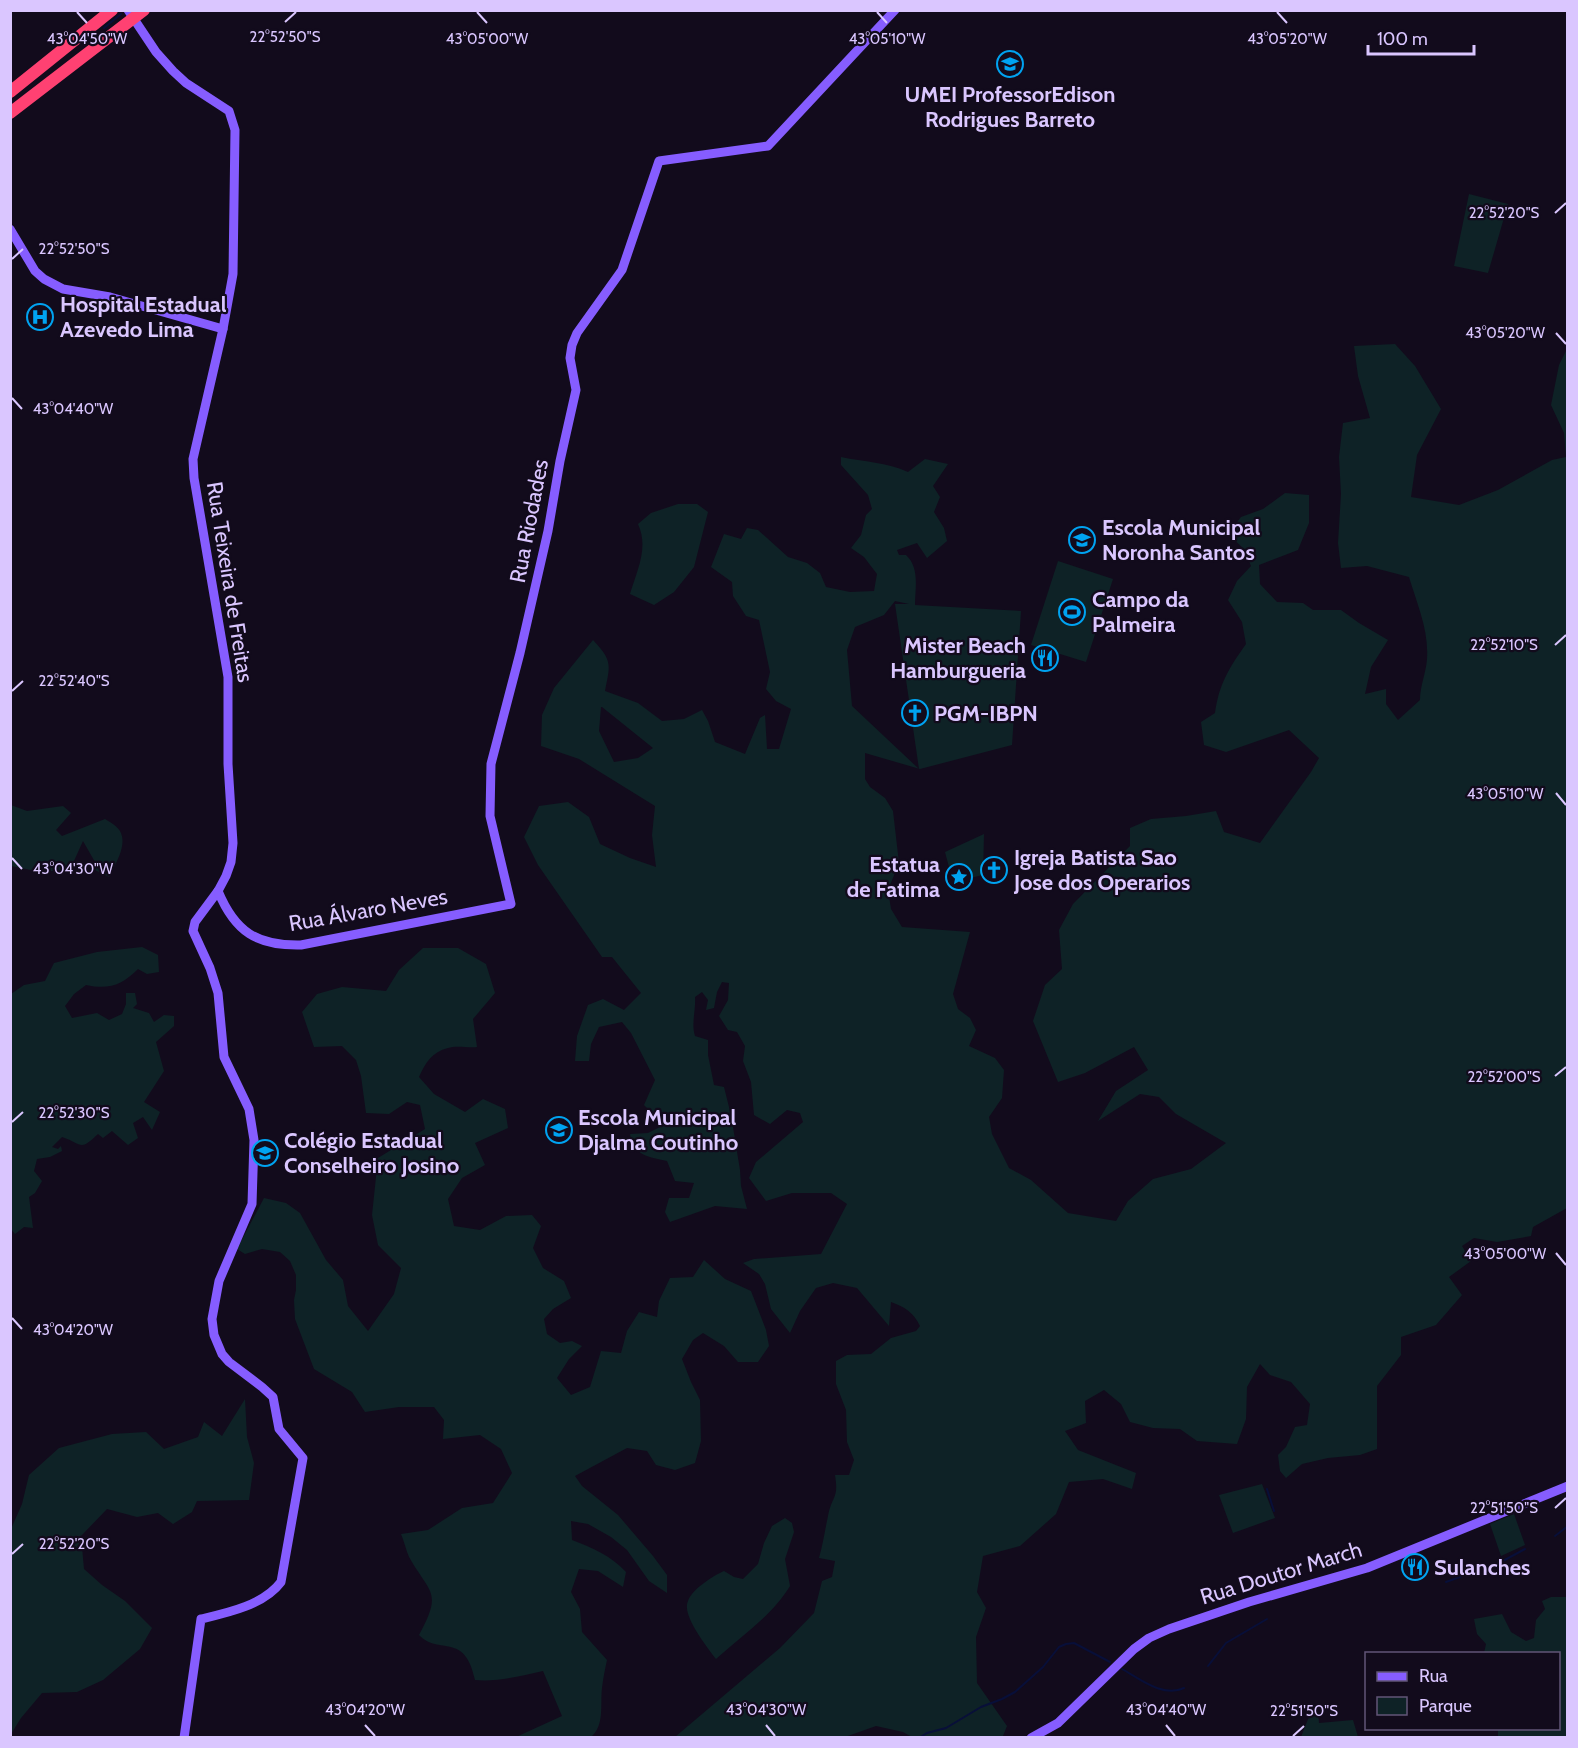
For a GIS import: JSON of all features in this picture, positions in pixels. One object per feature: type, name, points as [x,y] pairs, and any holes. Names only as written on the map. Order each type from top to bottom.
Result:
[{"type":"highway","points":[[10,92],[112,10]]},
{"type":"highway","points":[[10,113],[131,15],[144,10]]},
{"type":"street","name":"Rua Riodades","points":[[511,904],[490,816],[491,764],[536,589],[576,390],[570,358],[577,333],[622,270],[659,161],[768,146],[896,10]]},
{"type":"street","name":"Rua Teixeira de Freitas","points":[[131,15],[173,72],[229,111],[233,118],[236,142],[234,261],[223,329],[193,459],[194,478],[228,677],[228,764],[233,843],[231,862],[218,891],[195,922],[193,931],[210,968],[218,993],[224,1057],[249,1108],[254,1140],[252,1204],[219,1281],[212,1319],[218,1347],[229,1362],[273,1397],[279,1429],[303,1458],[280,1582],[273,1592],[254,1602],[201,1619],[184,1737]]},
{"type":"street","points":[[10,229],[35,271],[44,279],[63,289],[110,297],[223,329]]},
{"type":"street","name":"Rua Álvaro Neves","points":[[218,891],[232,919],[240,928],[262,940],[287,945],[301,945],[511,904]]},
{"type":"street","name":"Rua Doutor March","points":[[1031,1737],[1058,1723],[1134,1649],[1149,1638],[1249,1602],[1367,1568],[1568,1486]]},
{"type":"green space","points":[[1469,194],[1508,204],[1488,273],[1454,266]]},
{"type":"green space","points":[[1395,344],[1415,366],[1441,409],[1417,455],[1411,497],[1459,505],[1498,490],[1552,460],[1566,457],[1564,433],[1551,405],[1559,365],[1567,349],[1567,1208],[1533,1227],[1531,1236],[1497,1242],[1474,1238],[1462,1246],[1471,1261],[1449,1277],[1462,1295],[1436,1325],[1401,1337],[1401,1355],[1377,1386],[1377,1449],[1360,1455],[1328,1458],[1302,1464],[1286,1478],[1280,1471],[1278,1455],[1286,1447],[1295,1427],[1307,1425],[1310,1404],[1291,1382],[1270,1375],[1260,1364],[1247,1387],[1246,1419],[1237,1444],[1197,1441],[1180,1429],[1153,1428],[1130,1422],[1121,1404],[1104,1390],[1085,1401],[1086,1423],[1065,1431],[1078,1450],[1136,1473],[1132,1489],[1103,1479],[1069,1482],[1056,1514],[1020,1546],[983,1556],[977,1592],[986,1608],[976,1637],[977,1683],[1007,1726],[1003,1736],[912,1737],[903,1732],[876,1726],[845,1737],[675,1737],[780,1648],[814,1613],[822,1581],[832,1577],[835,1561],[819,1558],[836,1493],[835,1475],[849,1475],[854,1460],[847,1442],[846,1410],[836,1384],[836,1361],[847,1355],[871,1354],[891,1338],[916,1331],[920,1326],[909,1311],[891,1302],[889,1326],[857,1288],[833,1283],[816,1288],[800,1311],[790,1333],[771,1309],[765,1284],[759,1274],[743,1263],[754,1259],[821,1254],[847,1204],[831,1193],[792,1193],[766,1201],[749,1178],[756,1162],[803,1122],[800,1113],[787,1110],[770,1124],[754,1115],[751,1082],[743,1061],[745,1046],[737,1032],[728,1030],[719,1016],[728,1000],[729,983],[722,982],[717,992],[714,1008],[706,1010],[708,1000],[702,992],[695,997],[693,1027],[695,1036],[708,1040],[708,1055],[714,1085],[724,1087],[747,1209],[715,1206],[670,1222],[665,1212],[669,1198],[689,1198],[694,1183],[675,1181],[667,1161],[642,1154],[634,1147],[630,1134],[648,1133],[664,1125],[644,1105],[655,1080],[631,1033],[622,1022],[599,1027],[591,1044],[589,1061],[575,1061],[577,1036],[588,1005],[603,999],[624,1010],[641,993],[612,957],[602,957],[538,865],[524,837],[539,806],[568,802],[589,817],[600,844],[656,867],[652,835],[655,806],[579,759],[541,746],[542,715],[554,688],[593,640],[607,659],[609,669],[605,691],[638,703],[662,721],[684,719],[702,710],[715,742],[745,754],[760,718],[765,715],[767,749],[779,749],[791,709],[776,701],[766,689],[770,672],[759,620],[746,616],[733,596],[732,582],[711,567],[724,534],[741,539],[747,528],[758,530],[788,557],[807,563],[820,573],[826,587],[850,592],[874,591],[877,574],[864,557],[851,548],[861,535],[866,515],[872,509],[868,495],[841,465],[841,457],[884,464],[908,472],[925,459],[948,464],[933,486],[940,497],[934,512],[944,528],[947,541],[927,558],[917,543],[897,550],[899,555],[906,555],[915,572],[915,605],[1021,611],[1012,745],[920,769],[919,769],[865,753],[865,779],[870,787],[885,798],[893,811],[899,863],[888,890],[891,909],[902,927],[970,932],[953,994],[958,1009],[970,1018],[976,1030],[969,1046],[995,1058],[1004,1070],[1002,1098],[989,1117],[992,1134],[1009,1168],[1031,1180],[1068,1213],[1116,1221],[1128,1201],[1153,1179],[1191,1169],[1226,1143],[1176,1114],[1159,1097],[1140,1094],[1098,1121],[1116,1091],[1148,1070],[1134,1047],[1085,1073],[1058,1082],[1033,1021],[1045,985],[1062,969],[1059,930],[1073,904],[1130,846],[1130,828],[1151,819],[1216,811],[1224,832],[1260,843],[1319,758],[1289,730],[1226,752],[1204,745],[1201,722],[1215,713],[1219,693],[1226,677],[1246,644],[1242,622],[1228,600],[1237,581],[1251,566],[1244,549],[1228,534],[1241,517],[1263,509],[1285,493],[1309,495],[1309,523],[1298,550],[1259,565],[1260,584],[1277,602],[1303,603],[1313,610],[1341,610],[1388,640],[1371,667],[1365,694],[1386,689],[1386,704],[1398,720],[1420,700],[1427,648],[1422,617],[1409,577],[1367,566],[1341,568],[1338,543],[1341,494],[1339,457],[1343,423],[1370,418],[1358,376],[1354,346]],"holes":[[[895,601],[909,604],[895,604],[919,769],[852,706],[847,650],[855,627],[884,615]],[[602,707],[653,748],[638,758],[614,762],[599,731]]]},
{"type":"green space","points":[[678,504],[697,504],[708,512],[694,567],[674,592],[654,605],[630,594],[639,568],[642,550],[638,524],[651,513]]},
{"type":"green space","name":"Campo da Palmeira","points":[[1058,561],[1113,579],[1086,662],[1031,645]]},
{"type":"green space","points":[[11,805],[27,811],[63,806],[71,813],[56,830],[62,836],[105,819],[113,824],[120,831],[122,849],[109,877],[93,869],[95,862],[83,841],[69,872],[31,870],[11,866]]},
{"type":"green space","points":[[984,834],[983,875],[953,882],[945,852]]},
{"type":"green space","points":[[142,947],[158,955],[159,972],[147,974],[138,969],[115,985],[102,987],[86,985],[74,994],[65,1006],[72,1018],[97,1013],[109,1020],[122,1014],[126,1004],[126,993],[135,993],[137,1004],[133,1008],[149,1013],[154,1022],[164,1015],[174,1016],[174,1026],[156,1042],[164,1071],[144,1102],[160,1112],[152,1130],[143,1117],[133,1123],[138,1138],[128,1145],[112,1131],[103,1138],[98,1134],[84,1145],[62,1137],[52,1147],[58,1149],[61,1146],[62,1151],[50,1157],[37,1159],[34,1171],[42,1181],[35,1193],[29,1197],[33,1228],[24,1227],[15,1234],[10,1228],[11,994],[24,985],[45,981],[54,963],[97,952]]},
{"type":"green space","points":[[423,948],[458,948],[486,964],[495,993],[473,1019],[477,1047],[451,1047],[438,1052],[433,1055],[419,1077],[434,1094],[465,1112],[483,1099],[505,1109],[508,1128],[475,1143],[485,1165],[462,1178],[448,1199],[454,1226],[480,1230],[506,1216],[532,1215],[541,1226],[533,1248],[543,1268],[564,1281],[571,1298],[553,1309],[544,1319],[547,1334],[560,1343],[572,1341],[582,1346],[569,1359],[557,1378],[571,1395],[590,1387],[601,1351],[621,1353],[627,1331],[639,1312],[657,1317],[659,1301],[670,1278],[693,1277],[704,1260],[725,1279],[751,1291],[766,1330],[769,1346],[758,1362],[738,1362],[724,1346],[703,1333],[693,1340],[682,1359],[700,1400],[701,1441],[695,1463],[675,1470],[656,1465],[647,1451],[627,1448],[575,1476],[582,1486],[618,1515],[667,1575],[667,1593],[649,1581],[627,1550],[611,1537],[588,1524],[571,1521],[572,1540],[601,1553],[626,1572],[623,1587],[598,1571],[579,1569],[571,1592],[580,1609],[582,1632],[607,1660],[600,1721],[591,1737],[516,1737],[562,1716],[543,1671],[517,1677],[475,1680],[471,1665],[465,1655],[451,1647],[427,1641],[419,1635],[431,1609],[431,1593],[409,1557],[401,1534],[428,1530],[462,1508],[493,1503],[512,1473],[501,1449],[480,1435],[443,1439],[444,1420],[434,1407],[399,1407],[365,1412],[352,1392],[314,1369],[295,1319],[296,1275],[290,1261],[280,1252],[262,1249],[245,1254],[237,1249],[264,1198],[286,1203],[300,1213],[326,1260],[343,1280],[348,1306],[368,1331],[394,1294],[401,1268],[378,1245],[372,1215],[378,1158],[425,1129],[420,1105],[407,1102],[389,1114],[366,1113],[361,1076],[356,1060],[342,1046],[314,1047],[302,1012],[317,994],[342,987],[386,991],[399,970]]},
{"type":"green space","points":[[245,1399],[247,1437],[254,1463],[249,1500],[197,1501],[192,1512],[173,1524],[158,1513],[137,1517],[107,1509],[81,1536],[84,1569],[125,1601],[152,1628],[140,1649],[103,1680],[77,1692],[42,1693],[11,1734],[11,1529],[22,1504],[29,1475],[59,1448],[112,1434],[146,1432],[164,1449],[198,1437],[204,1422],[222,1436]]},
{"type":"green space","points":[[1262,1484],[1275,1518],[1233,1533],[1219,1495]]},
{"type":"green space","points":[[1514,1514],[1525,1545],[1501,1556],[1490,1524]]},
{"type":"green space","points":[[785,1518],[792,1523],[794,1532],[785,1559],[790,1586],[765,1616],[716,1659],[702,1640],[688,1614],[690,1596],[724,1571],[743,1579],[758,1564],[772,1526]]},
{"type":"green space","points":[[1551,1597],[1567,1597],[1567,1737],[1498,1737],[1498,1730],[1560,1730],[1560,1652],[1484,1652],[1486,1644],[1477,1634],[1474,1619],[1502,1614],[1511,1632],[1526,1641],[1534,1638],[1536,1620],[1545,1609],[1542,1601]]},
{"type":"green space","points":[[1312,1709],[1318,1711],[1319,1723],[1353,1720],[1358,1737],[1301,1737]]},
{"type":"waterway","points":[[104,28],[121,14]]},
{"type":"waterway","points":[[1267,1489],[1274,1511]]},
{"type":"waterway","points":[[1555,1536],[1568,1526]]},
{"type":"waterway","points":[[1446,1582],[1501,1562],[1525,1549]]},
{"type":"waterway","points":[[1208,1666],[1226,1643],[1267,1619]]},
{"type":"waterway","points":[[919,1738],[927,1733],[946,1728],[981,1707],[1015,1692],[1043,1667],[1059,1647],[1066,1644],[1074,1643],[1110,1662]]},
{"type":"waterway","points":[[1122,1669],[1160,1689],[1168,1691],[1184,1688]]},
{"type":"place","name":"UMEI ProfessorEdison Rodrigues Barreto","points":[[1010,64]]},
{"type":"place","name":"Hospital Estadual Azevedo Lima","points":[[40,317]]},
{"type":"place","name":"Escola Municipal Noronha Santos","points":[[1082,540]]},
{"type":"place","name":"Campo da Palmeira","points":[[1072,612]]},
{"type":"place","name":"Mister Beach Hamburgueria","points":[[1045,658]]},
{"type":"place","name":"PGM-IBPN","points":[[915,713]]},
{"type":"place","name":"Igreja Batista Sao Jose dos Operarios","points":[[994,870]]},
{"type":"place","name":"Estatua de Fatima","points":[[959,877]]},
{"type":"place","name":"Escola Municipal Djalma Coutinho","points":[[559,1130]]},
{"type":"place","name":"Colégio Estadual Conselheiro Josino","points":[[265,1153]]},
{"type":"place","name":"Sulanches","points":[[1415,1567]]}]
